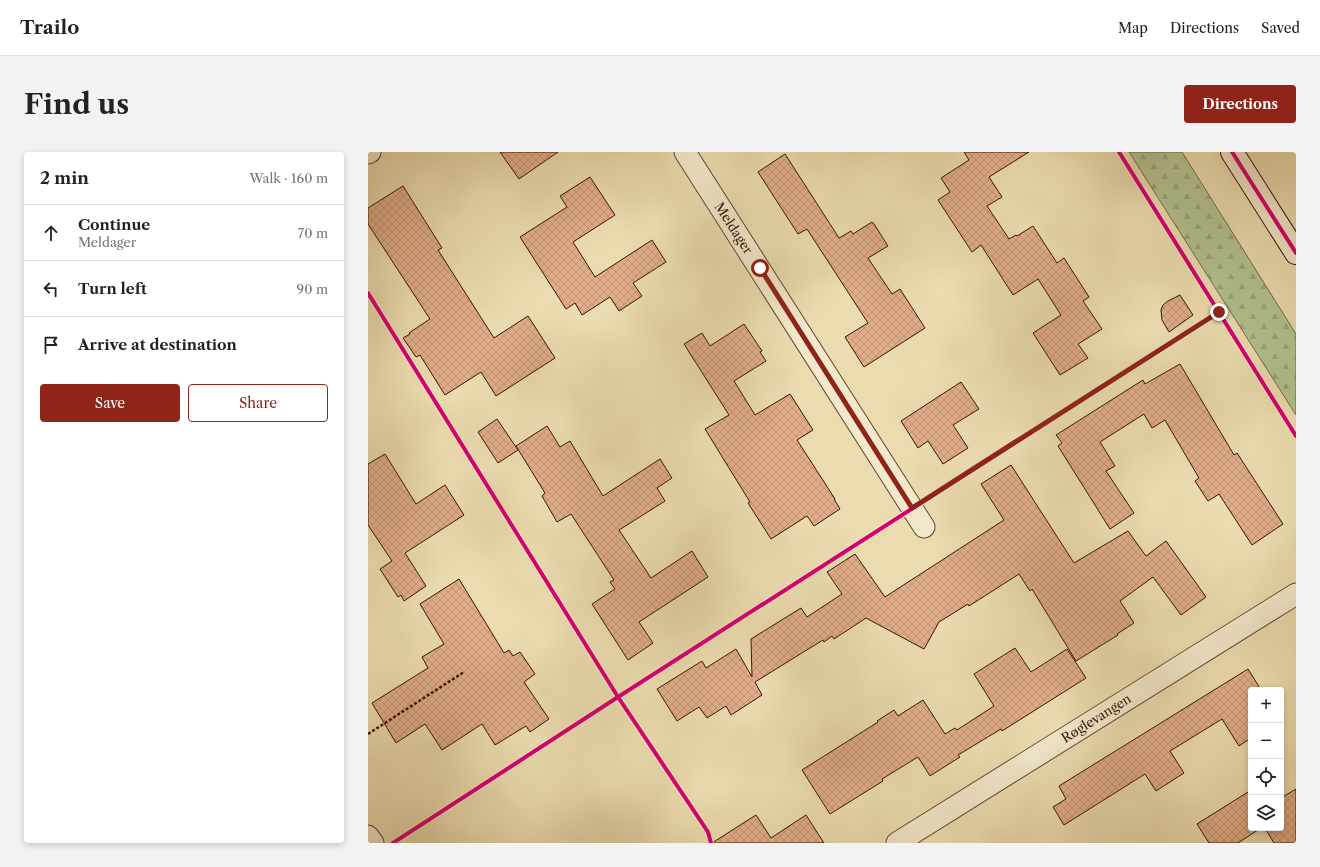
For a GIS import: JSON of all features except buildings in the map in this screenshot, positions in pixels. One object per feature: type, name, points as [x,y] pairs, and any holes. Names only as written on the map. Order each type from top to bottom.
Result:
[{"type":"main road","points":[[1232,152],[1296,253]]},
{"type":"street","name":"Meldager","points":[[685,152],[924,527]]},
{"type":"street","name":"Røglevangen","points":[[897,843],[1296,594]]},
{"type":"street","points":[[368,836],[373,843]]},
{"type":"path","points":[[368,734],[464,672]]},
{"type":"green space","points":[[1129,152],[1182,152],[1296,334],[1296,415]]},
{"type":"cycle path","points":[[1119,152],[1296,436]]},
{"type":"cycle path","points":[[1232,152],[1296,253]]},
{"type":"cycle path","points":[[368,293],[618,697],[708,832],[711,843]]},
{"type":"cycle path","points":[[393,843],[1219,312]]},
{"type":"route","points":[[760,268],[912,508],[1219,312]]}]
